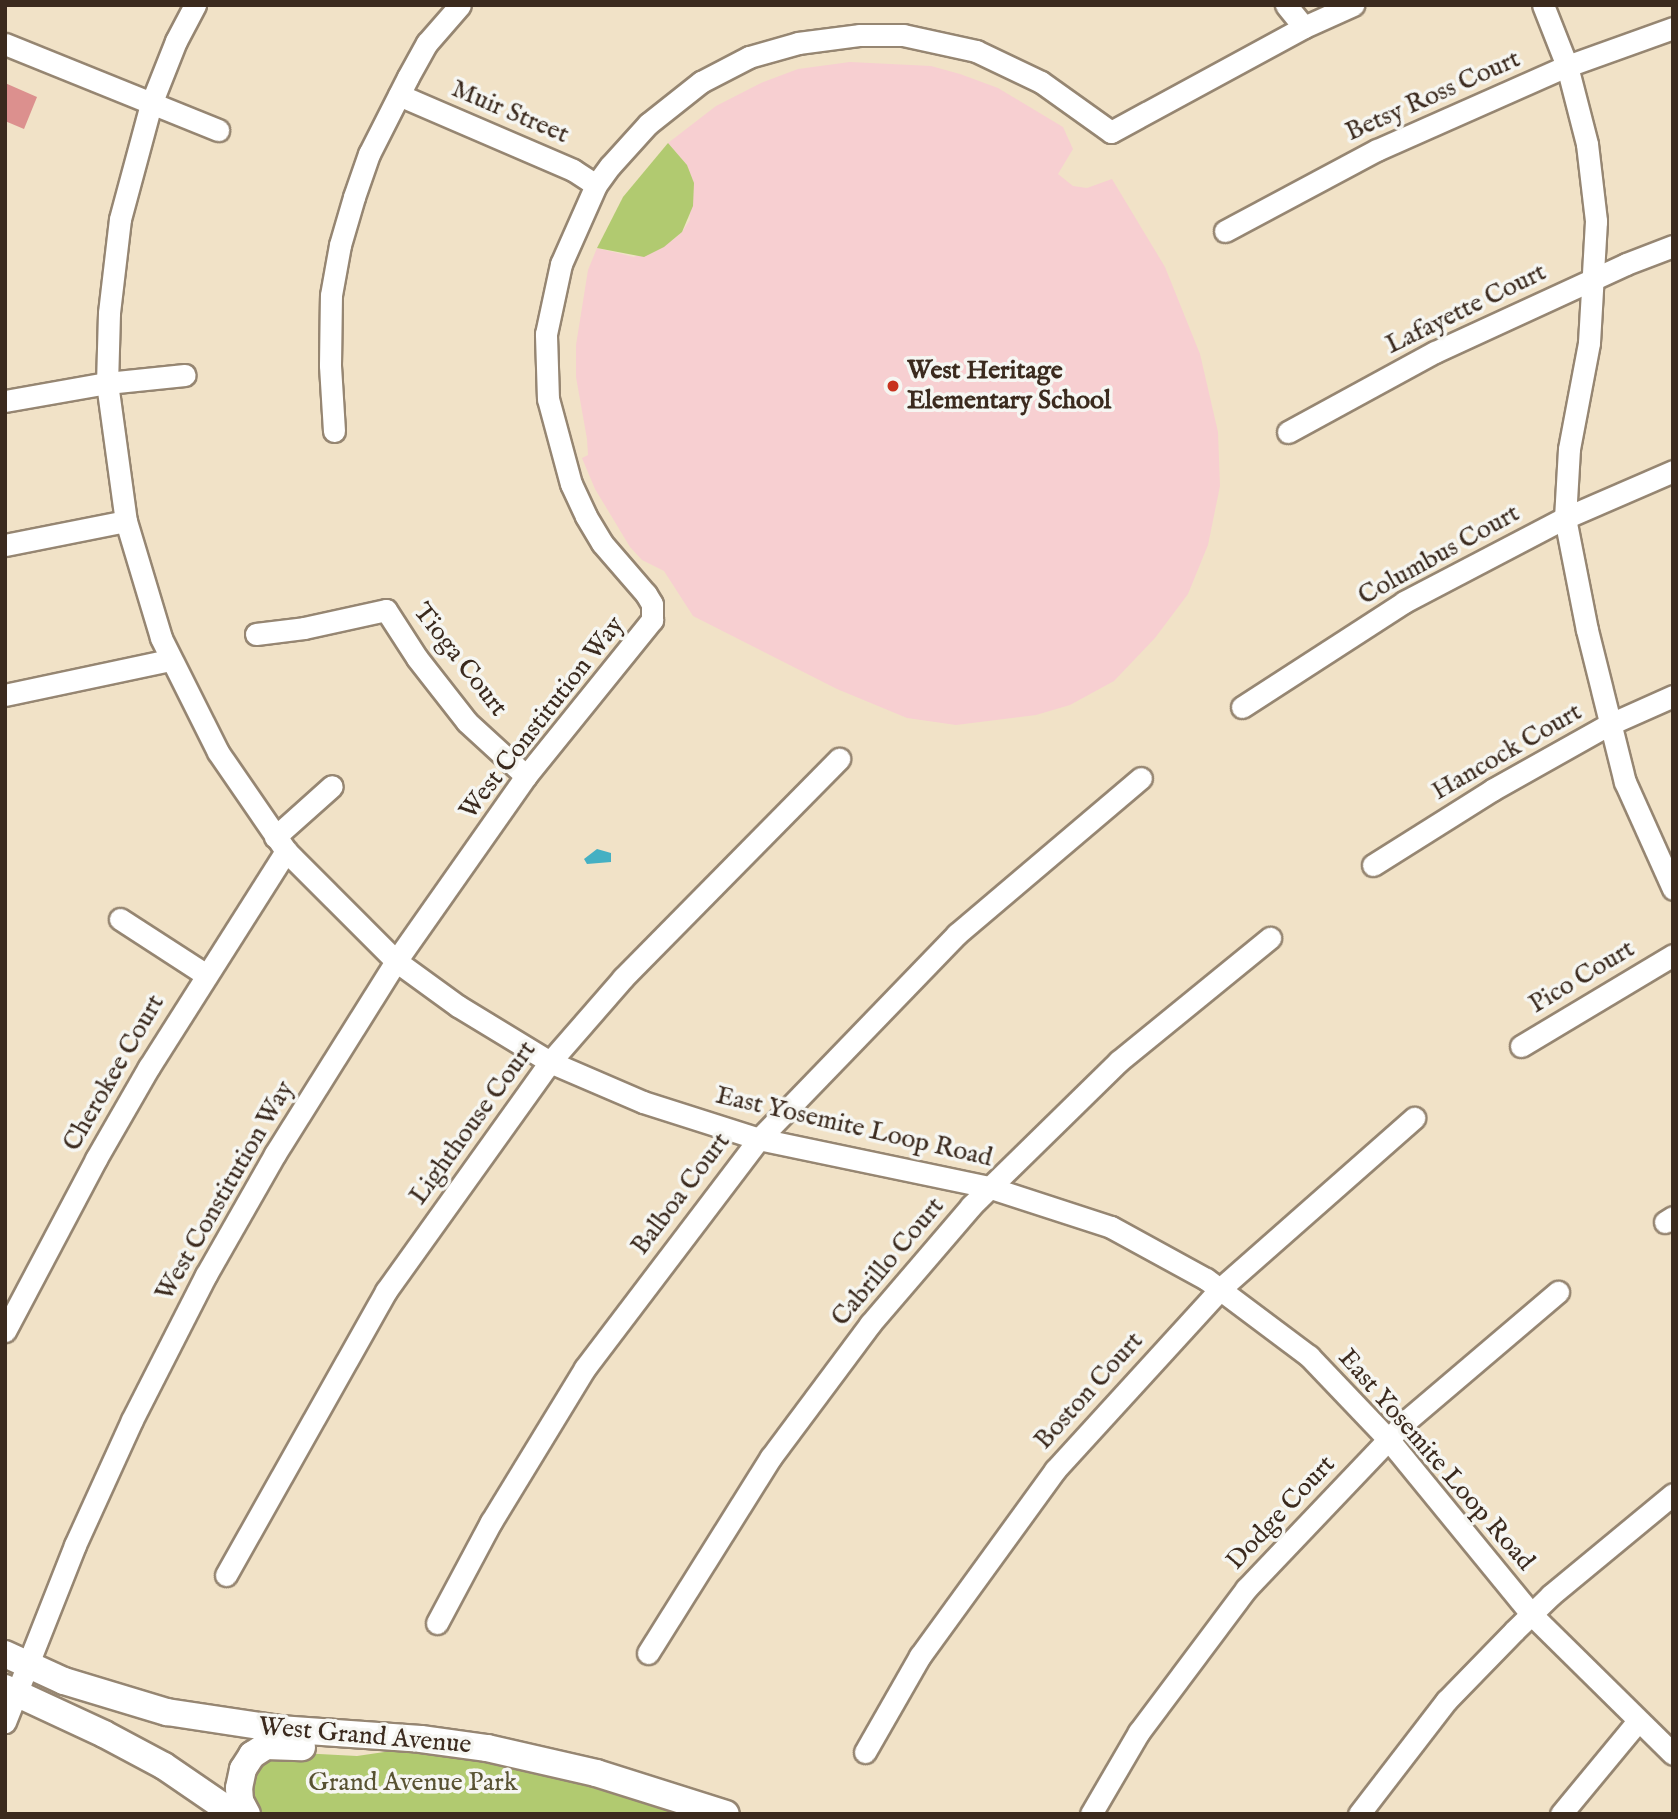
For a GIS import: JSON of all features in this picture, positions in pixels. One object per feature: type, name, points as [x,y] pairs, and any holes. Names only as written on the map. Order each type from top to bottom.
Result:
[{"type":"street","name":"East Yosemite Loop Road","points":[[195,5],[176,41],[150,104],[120,219],[109,313],[107,383],[126,521],[144,590],[169,660],[218,752],[280,844],[396,961],[458,1006],[550,1062],[643,1102],[759,1139],[988,1187],[1111,1227],[1220,1289],[1309,1356],[1388,1439],[1531,1614],[1673,1755]]},
{"type":"street","points":[[334,431],[330,365],[331,295],[340,245],[369,154],[399,94],[427,43],[460,5]]},
{"type":"street","points":[[1286,5],[1304,27]]},
{"type":"street","name":"West Constitution Way","points":[[5,1722],[16,1660],[75,1545],[132,1420],[206,1275],[275,1154],[396,961],[526,776],[648,629],[653,613],[646,594],[602,543],[571,484],[548,399],[546,334],[561,264],[596,185],[648,124],[701,82],[749,57],[798,43],[860,35],[903,35],[976,51],[1041,82],[1111,132],[1304,27],[1353,5]]},
{"type":"street","points":[[1543,5],[1567,66],[1587,144],[1593,191],[1595,278],[1590,343],[1569,449],[1565,518],[1608,725],[1625,782],[1673,888]]},
{"type":"street","name":"Betsy Ross Court","points":[[1225,231],[1377,150],[1567,66],[1673,28]]},
{"type":"street","points":[[5,44],[218,130]]},
{"type":"street","name":"Muir Street","points":[[399,94],[573,170],[596,185]]},
{"type":"street","name":"Lafayette Court","points":[[1288,432],[1435,352],[1595,278],[1673,246]]},
{"type":"street","points":[[5,401],[107,383],[185,375]]},
{"type":"street","name":"Columbus Court","points":[[1242,707],[1404,602],[1565,518],[1673,471]]},
{"type":"street","points":[[5,545],[126,521]]},
{"type":"street","name":"Tioga Court","points":[[256,634],[304,628],[386,610],[417,658],[467,722],[526,776]]},
{"type":"street","points":[[5,695],[169,660]]},
{"type":"street","name":"Hancock Court","points":[[1373,865],[1492,790],[1608,725],[1673,695]]},
{"type":"street","name":"Lighthouse Court","points":[[226,1575],[386,1290],[550,1062],[623,978],[839,759]]},
{"type":"street","name":"Balboa Court","points":[[437,1623],[491,1522],[585,1368],[759,1139],[957,934],[1141,778]]},
{"type":"street","name":"Cherokee Court","points":[[7,1323],[96,1159],[280,844],[332,786]]},
{"type":"street","points":[[120,919],[205,974]]},
{"type":"street","name":"Cabrillo Court","points":[[649,1653],[771,1457],[870,1324],[988,1187],[1119,1061],[1270,938]]},
{"type":"street","name":"Pico Court","points":[[1521,1046],[1673,955]]},
{"type":"street","name":"Boston Court","points":[[865,1752],[920,1656],[1055,1470],[1220,1289],[1414,1118]]},
{"type":"street","name":"Dodge Court","points":[[1091,1814],[1139,1732],[1246,1589],[1388,1439],[1558,1292]]},
{"type":"street","points":[[1359,1814],[1446,1701],[1531,1614],[1673,1494]]},
{"type":"street","name":"West Grand Avenue","points":[[16,1660],[64,1681],[167,1712],[279,1729],[487,1748],[596,1773],[726,1814]]},
{"type":"street","points":[[11,1691],[104,1734],[164,1766],[234,1814]]},
{"type":"street","points":[[1561,1814],[1637,1722]]},
{"type":"street","points":[[247,1814],[240,1801],[240,1779],[247,1762],[258,1750],[266,1746],[316,1748],[350,1734]]},
{"type":"shaded area","name":"West Heritage Elementary School","points":[[850,62],[931,66],[960,74],[998,88],[1063,127],[1073,149],[1058,174],[1073,186],[1087,188],[1112,179],[1165,267],[1200,354],[1218,432],[1220,486],[1208,545],[1188,594],[1155,638],[1114,681],[1070,705],[1036,715],[956,725],[907,718],[837,689],[693,616],[664,571],[642,560],[630,547],[595,489],[582,458],[588,455],[576,377],[576,345],[588,270],[597,248],[634,257],[673,240],[690,220],[687,165],[668,143],[716,106],[761,83],[798,69]]},
{"type":"green space","points":[[668,143],[687,165],[694,183],[693,206],[682,232],[664,247],[644,257],[597,248],[623,197]]},
{"type":"green space","name":"Grand Avenue Park","points":[[398,1750],[424,1751],[524,1768],[683,1814],[261,1814],[252,1798],[252,1775],[259,1764],[281,1752],[357,1756]]},
{"type":"water","points":[[597,849],[611,853],[611,862],[587,864],[584,859]]},
{"type":"building","points":[[5,83],[37,97],[24,129],[5,121]]},
{"type":"place","name":"West Heritage Elementary School","points":[[893,386]]}]
